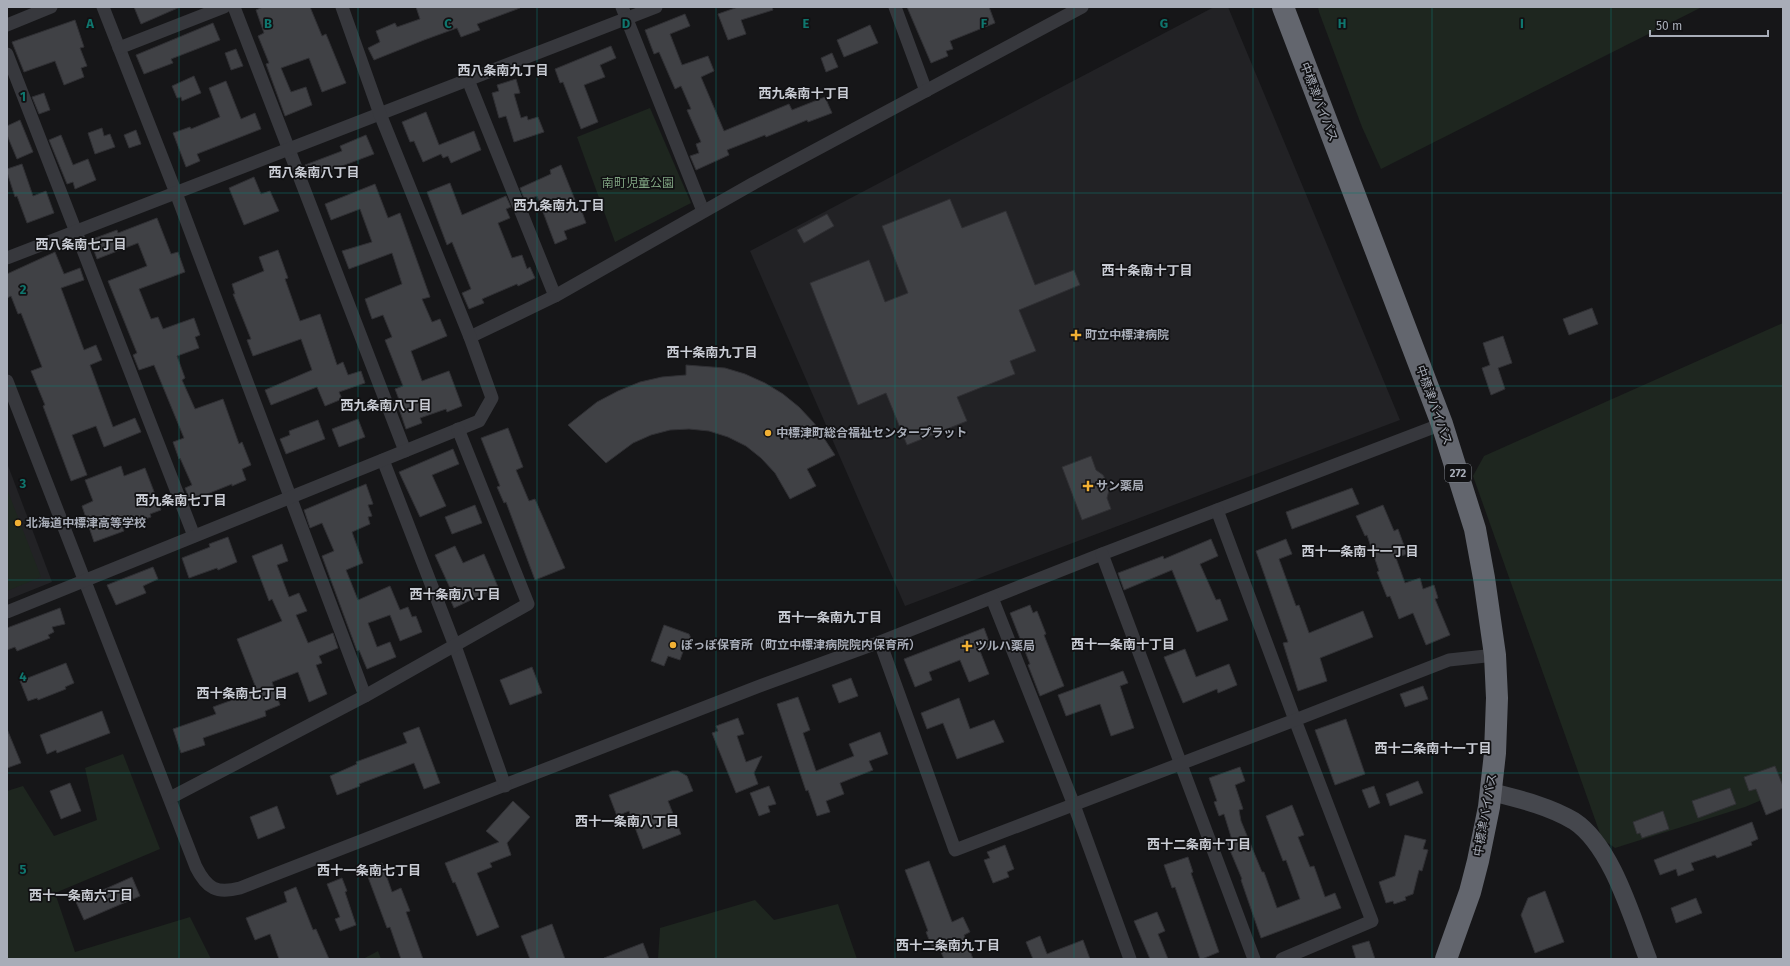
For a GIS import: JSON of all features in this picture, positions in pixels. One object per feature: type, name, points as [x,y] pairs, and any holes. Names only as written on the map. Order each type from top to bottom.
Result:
[{"type":"highway","name":"中標津バイパス","points":[[1283,7],[1442,424],[1475,529],[1495,655],[1495,754],[1491,792],[1478,861],[1472,884],[1446,959]]},
{"type":"street","points":[[7,24],[51,7]]},
{"type":"street","points":[[103,7],[176,193],[365,696]]},
{"type":"street","points":[[119,48],[224,7]]},
{"type":"street","points":[[234,7],[405,451]]},
{"type":"street","points":[[7,612],[479,420],[492,398],[470,337],[380,114],[342,7]]},
{"type":"street","points":[[7,258],[468,80],[624,13],[656,7]]},
{"type":"street","points":[[895,7],[926,91]]},
{"type":"street","points":[[470,337],[555,296],[703,211],[1082,7]]},
{"type":"street","points":[[624,13],[703,211]]},
{"type":"street","points":[[7,54],[194,536]]},
{"type":"street","points":[[468,80],[555,296]]},
{"type":"street","points":[[7,381],[202,880],[218,891],[227,892],[504,786],[756,687],[880,642],[1102,554],[1442,424]]},
{"type":"street","points":[[170,798],[365,696],[528,604],[458,429]]},
{"type":"street","points":[[383,460],[454,646],[504,786]]},
{"type":"street","points":[[1217,510],[1372,921],[1282,959]]},
{"type":"street","points":[[1102,554],[1254,959]]},
{"type":"street","points":[[992,598],[1074,805],[1130,959]]},
{"type":"street","points":[[880,642],[955,850],[1449,660],[1495,655]]},
{"type":"street","points":[[1491,792],[1541,806],[1560,814],[1575,822],[1590,835],[1605,855],[1648,959]]},
{"type":"shaded area","name":"町立中標津病院","points":[[1214,7],[1228,7],[1400,420],[905,606],[750,251]]},
{"type":"shaded area","name":"北海道中標津高等学校","points":[[7,463],[52,582],[7,600]]},
{"type":"green space","points":[[1318,7],[1702,7],[1381,169],[1362,127]]},
{"type":"green space","name":"南町児童公園","points":[[650,108],[691,203],[615,242],[577,137]]},
{"type":"green space","points":[[1783,323],[1783,791],[1745,807],[1615,848],[1602,839],[1473,476],[1484,456]]},
{"type":"green space","points":[[7,489],[41,577],[7,591]]},
{"type":"green space","points":[[123,754],[160,849],[55,893],[75,952],[190,917],[211,959],[7,959],[7,791],[23,786],[54,836],[97,820],[85,768]]},
{"type":"green space","points":[[755,900],[774,920],[838,904],[857,959],[658,959],[660,928]]},
{"type":"green space","points":[[378,951],[381,959],[363,959]]},
{"type":"building","points":[[134,7],[180,7],[141,24]]},
{"type":"building","points":[[263,7],[310,7],[322,36],[326,34],[346,83],[322,92],[309,58],[281,68],[291,92],[306,87],[312,105],[285,116],[266,64],[269,63],[258,36],[264,33],[256,10]]},
{"type":"building","points":[[416,7],[520,8],[477,24],[480,30],[461,37],[457,28],[374,60],[368,48],[380,42],[376,31],[395,23],[397,27],[420,19]]},
{"type":"building","points":[[738,7],[772,7],[773,10],[741,20],[746,34],[728,40],[718,14]]},
{"type":"building","points":[[907,7],[989,7],[995,23],[950,41],[953,49],[946,51],[948,56],[931,63]]},
{"type":"building","points":[[685,14],[690,26],[670,34],[682,65],[708,56],[714,71],[701,77],[724,131],[789,104],[792,110],[825,97],[832,113],[808,122],[807,120],[766,137],[765,135],[727,150],[729,155],[696,170],[690,156],[699,153],[696,144],[701,142],[687,110],[691,109],[681,86],[675,89],[659,52],[654,54],[645,30]]},
{"type":"building","points":[[75,20],[84,47],[80,48],[87,66],[81,68],[84,77],[64,85],[55,61],[24,72],[12,42]]},
{"type":"building","points":[[213,23],[220,40],[171,59],[173,63],[144,74],[136,55]]},
{"type":"building","points":[[870,25],[878,43],[844,57],[837,40]]},
{"type":"building","points":[[611,46],[616,58],[600,65],[605,77],[584,85],[598,122],[581,129],[563,82],[560,83],[555,69]]},
{"type":"building","points":[[236,49],[243,66],[231,70],[225,53]]},
{"type":"building","points":[[832,53],[838,67],[826,72],[821,58]]},
{"type":"building","points":[[194,76],[201,93],[182,101],[181,97],[177,98],[172,86]]},
{"type":"building","points":[[516,79],[520,93],[514,94],[521,118],[527,116],[528,120],[538,117],[544,132],[514,142],[506,116],[499,118],[492,93],[499,91],[497,85]]},
{"type":"building","points":[[226,81],[241,119],[255,113],[261,129],[197,154],[200,161],[186,167],[173,133],[190,127],[191,129],[220,117],[209,88]]},
{"type":"building","points":[[44,93],[50,110],[39,114],[32,97]]},
{"type":"building","points":[[426,112],[439,145],[474,131],[481,150],[451,163],[448,156],[443,158],[441,154],[423,162],[414,141],[410,142],[402,122]]},
{"type":"building","points":[[20,120],[33,152],[17,159],[7,135],[7,126]]},
{"type":"building","points":[[102,128],[104,136],[110,134],[115,147],[95,154],[88,133]]},
{"type":"building","points":[[136,130],[141,144],[129,148],[124,135]]},
{"type":"building","points":[[61,135],[73,165],[88,159],[96,180],[75,189],[73,182],[67,184],[49,140]]},
{"type":"building","points":[[366,135],[374,154],[310,178],[305,165],[342,151],[340,146]]},
{"type":"building","points":[[22,164],[33,196],[46,191],[54,213],[27,223],[17,196],[15,197],[7,172],[7,169]]},
{"type":"building","points":[[561,165],[579,210],[581,209],[586,223],[564,231],[567,239],[555,244],[537,196],[525,201],[520,188],[551,174],[550,170]]},
{"type":"building","points":[[254,177],[261,194],[270,191],[279,211],[244,225],[229,188]]},
{"type":"building","points":[[450,183],[462,215],[506,196],[511,207],[506,209],[510,218],[498,223],[512,258],[522,255],[527,269],[530,267],[535,278],[482,299],[484,303],[469,309],[462,293],[471,289],[452,242],[447,245],[427,192]]},
{"type":"building","points":[[375,184],[388,218],[400,213],[430,297],[422,299],[432,322],[440,319],[447,336],[411,351],[422,381],[449,371],[462,406],[447,412],[446,409],[420,418],[422,423],[406,429],[397,403],[400,402],[395,389],[403,386],[385,340],[392,337],[383,315],[372,319],[365,299],[402,284],[392,253],[349,269],[342,251],[372,242],[360,209],[331,220],[325,204]]},
{"type":"building","points":[[950,199],[962,228],[1006,211],[1035,285],[1074,270],[1080,285],[1019,310],[1036,351],[1010,361],[1015,374],[957,397],[967,421],[907,445],[886,393],[858,405],[810,283],[869,260],[885,302],[908,293],[882,226]]},
{"type":"building","points":[[827,214],[834,226],[804,243],[797,230]]},
{"type":"building","points":[[157,218],[171,254],[178,252],[185,272],[139,289],[151,319],[158,317],[163,329],[194,318],[200,335],[195,337],[199,348],[177,356],[185,378],[182,380],[195,409],[223,399],[239,444],[242,442],[251,465],[242,469],[246,480],[190,501],[185,488],[192,485],[180,458],[179,459],[173,442],[184,438],[154,365],[139,370],[133,355],[137,353],[108,281],[147,266],[138,243],[97,259],[90,240],[117,230],[118,233]]},
{"type":"building","points":[[278,250],[288,278],[285,279],[300,321],[320,314],[337,365],[343,362],[348,375],[361,371],[365,383],[339,392],[342,399],[325,406],[317,387],[271,405],[265,390],[312,370],[301,339],[253,356],[247,340],[251,339],[233,294],[235,294],[232,284],[264,271],[259,257]]},
{"type":"building","points":[[55,252],[64,274],[80,268],[84,280],[61,288],[84,350],[96,345],[102,360],[90,365],[113,427],[135,418],[141,432],[104,447],[96,426],[72,435],[87,475],[71,481],[43,406],[45,405],[31,371],[42,367],[21,313],[18,314],[11,296],[7,298],[7,274]]},
{"type":"building","points":[[1592,308],[1598,324],[1569,335],[1563,319]]},
{"type":"building","points":[[1503,336],[1512,363],[1498,368],[1505,389],[1491,395],[1482,368],[1490,365],[1483,343]]},
{"type":"building","name":"中標津町総合福祉センタープラット","points":[[686,365],[725,368],[745,374],[765,383],[783,394],[799,407],[814,423],[835,455],[807,469],[816,486],[790,499],[775,473],[761,458],[746,446],[728,437],[709,431],[689,429],[670,430],[651,435],[633,443],[606,463],[568,425],[597,402],[618,391],[640,382],[662,377],[686,375]]},
{"type":"building","points":[[358,419],[365,437],[339,447],[332,429]]},
{"type":"building","points":[[318,420],[325,439],[286,454],[280,439],[290,435],[289,431]]},
{"type":"building","points":[[508,428],[523,467],[516,470],[529,501],[535,499],[565,568],[535,580],[506,502],[504,503],[497,487],[500,486],[481,438]]},
{"type":"building","points":[[453,449],[459,464],[432,475],[446,506],[420,517],[399,472]]},
{"type":"building","name":"サン薬局","points":[[1091,456],[1096,470],[1103,475],[1107,482],[1109,490],[1107,498],[1111,509],[1082,520],[1062,467]]},
{"type":"building","points":[[121,466],[124,476],[145,468],[161,510],[150,514],[151,517],[122,527],[124,531],[94,542],[82,506],[93,501],[85,480]]},
{"type":"building","points":[[366,484],[373,504],[368,505],[372,516],[368,517],[370,524],[352,532],[363,563],[346,570],[358,600],[390,586],[400,610],[408,607],[412,617],[416,616],[422,632],[400,641],[390,615],[368,623],[377,647],[390,642],[396,657],[367,669],[359,650],[357,651],[322,556],[334,551],[322,523],[310,528],[304,510]]},
{"type":"building","points":[[1352,488],[1359,504],[1292,529],[1286,512]]},
{"type":"building","points":[[475,505],[482,523],[452,534],[445,517]]},
{"type":"building","points":[[1383,505],[1394,531],[1398,529],[1407,554],[1396,558],[1405,583],[1420,578],[1423,589],[1434,585],[1438,598],[1435,599],[1450,635],[1426,645],[1413,613],[1399,619],[1390,596],[1387,597],[1377,572],[1379,571],[1367,535],[1365,536],[1356,516]]},
{"type":"building","points":[[228,537],[237,562],[218,570],[217,568],[189,578],[182,558],[210,547],[209,544]]},
{"type":"building","points":[[1211,539],[1218,556],[1200,564],[1216,600],[1220,599],[1228,620],[1197,632],[1172,570],[1124,590],[1118,573],[1163,556],[1164,559]]},
{"type":"building","points":[[1286,539],[1292,554],[1279,559],[1296,606],[1299,605],[1309,633],[1363,611],[1373,637],[1320,658],[1327,681],[1298,691],[1283,643],[1288,642],[1256,551]]},
{"type":"building","points":[[282,544],[288,561],[277,565],[289,597],[299,593],[307,611],[296,615],[308,643],[333,633],[338,648],[319,656],[322,663],[316,665],[327,694],[309,702],[298,672],[272,682],[280,705],[265,711],[266,716],[203,738],[205,745],[181,753],[173,729],[216,714],[213,707],[249,694],[248,691],[256,688],[237,639],[282,621],[272,599],[269,601],[252,556]]},
{"type":"building","points":[[455,546],[463,563],[484,554],[498,587],[454,608],[446,590],[450,588],[435,555]]},
{"type":"building","points":[[153,567],[158,579],[143,586],[146,593],[116,605],[107,585]]},
{"type":"building","points":[[1030,605],[1033,613],[1037,611],[1046,634],[1044,635],[1064,686],[1040,696],[1028,665],[1030,664],[1010,613]]},
{"type":"building","points":[[60,608],[65,624],[52,627],[54,632],[48,635],[50,638],[17,651],[15,647],[7,650],[7,628]]},
{"type":"building","name":"ぽっぽ保育所（町立中標津病院院内保育所）","points":[[664,625],[689,634],[693,643],[685,646],[680,660],[668,656],[664,666],[651,661]]},
{"type":"building","points":[[984,628],[991,647],[980,651],[989,674],[969,682],[960,660],[929,672],[932,680],[915,687],[904,659]]},
{"type":"building","points":[[1185,649],[1196,677],[1229,664],[1237,685],[1218,693],[1217,689],[1183,703],[1164,657]]},
{"type":"building","points":[[66,663],[74,683],[65,687],[66,689],[38,700],[37,698],[28,701],[20,681]]},
{"type":"building","points":[[532,667],[542,693],[510,705],[500,680]]},
{"type":"building","points":[[1123,671],[1128,683],[1120,686],[1134,728],[1111,736],[1100,704],[1066,716],[1058,695]]},
{"type":"building","points":[[851,678],[858,696],[839,703],[832,685]]},
{"type":"building","points":[[1423,686],[1428,699],[1405,707],[1400,694]]},
{"type":"building","points":[[798,697],[810,730],[803,733],[816,771],[854,756],[849,744],[880,732],[888,754],[869,761],[873,770],[840,783],[844,794],[826,801],[830,812],[817,816],[808,790],[806,791],[777,704]]},
{"type":"building","points":[[959,698],[970,729],[994,720],[1004,742],[957,759],[943,723],[927,729],[921,713]]},
{"type":"building","points":[[102,711],[110,733],[57,753],[56,750],[47,754],[40,735]]},
{"type":"building","points":[[738,718],[744,734],[737,736],[746,762],[762,756],[754,773],[758,784],[736,793],[712,733],[718,731],[716,726]]},
{"type":"building","points":[[1346,719],[1365,774],[1335,785],[1315,730]]},
{"type":"building","points":[[419,727],[440,783],[424,789],[414,763],[359,784],[360,786],[337,795],[330,776],[357,764],[356,762],[407,743],[403,733]]},
{"type":"building","points":[[7,729],[21,763],[7,768]]},
{"type":"building","points":[[1775,766],[1783,786],[1783,808],[1766,815],[1756,789],[1749,791],[1744,777]]},
{"type":"building","points":[[1240,767],[1245,781],[1235,785],[1243,809],[1239,810],[1241,821],[1262,872],[1264,872],[1277,908],[1300,899],[1286,860],[1283,861],[1266,816],[1292,805],[1304,835],[1298,837],[1310,867],[1314,866],[1325,897],[1335,893],[1341,908],[1261,938],[1241,880],[1242,879],[1227,843],[1232,840],[1224,814],[1219,816],[1214,802],[1217,801],[1209,778]]},
{"type":"building","points":[[672,771],[678,771],[687,776],[693,791],[668,801],[681,834],[643,849],[629,811],[617,816],[609,795]]},
{"type":"building","points":[[1418,781],[1423,793],[1390,806],[1386,794]]},
{"type":"building","points":[[70,783],[81,811],[61,819],[50,791]]},
{"type":"building","points":[[769,786],[776,804],[768,806],[770,812],[759,816],[750,793]]},
{"type":"building","points":[[1374,786],[1380,803],[1369,808],[1362,790]]},
{"type":"building","points":[[1730,788],[1736,804],[1698,818],[1692,801]]},
{"type":"building","points":[[513,801],[530,817],[507,843],[511,855],[490,863],[492,867],[477,873],[499,927],[477,936],[455,882],[453,883],[445,863],[499,842],[486,831]]},
{"type":"building","points":[[277,806],[285,828],[258,839],[250,817]]},
{"type":"building","points":[[1663,811],[1669,829],[1642,838],[1640,833],[1637,834],[1633,822]]},
{"type":"building","points":[[1752,822],[1758,839],[1751,842],[1752,845],[1717,858],[1715,855],[1691,863],[1694,870],[1678,876],[1676,869],[1660,875],[1654,860]]},
{"type":"building","points":[[1405,835],[1426,840],[1423,849],[1428,850],[1422,871],[1419,870],[1413,894],[1405,897],[1406,900],[1394,904],[1393,901],[1386,903],[1379,882],[1395,876]]},
{"type":"building","points":[[1005,845],[1014,869],[1007,872],[1009,877],[993,883],[984,860],[990,858],[987,852]]},
{"type":"building","points":[[1188,857],[1193,872],[1191,873],[1219,952],[1202,959],[1200,959],[1175,887],[1172,888],[1164,865]]},
{"type":"building","points":[[929,861],[952,922],[963,917],[970,932],[964,935],[973,959],[944,959],[938,945],[932,947],[926,932],[928,931],[905,870]]},
{"type":"building","points":[[382,863],[392,892],[401,888],[410,911],[406,912],[423,959],[401,959],[390,927],[387,928],[365,869]]},
{"type":"building","points":[[132,877],[140,896],[84,920],[76,902]]},
{"type":"building","points":[[342,878],[356,925],[340,931],[335,919],[340,917],[327,884]]},
{"type":"building","points":[[296,887],[313,930],[316,929],[329,959],[279,959],[270,934],[255,940],[246,918],[287,902],[284,892]]},
{"type":"building","points":[[1545,891],[1564,942],[1535,953],[1521,915],[1528,898]]},
{"type":"building","points":[[1696,898],[1702,913],[1676,923],[1671,908]]},
{"type":"building","points":[[1157,912],[1165,931],[1158,934],[1168,959],[1150,959],[1134,921]]},
{"type":"building","points":[[552,924],[565,959],[530,959],[521,936]]},
{"type":"building","points":[[1040,936],[1047,954],[1083,940],[1090,959],[1033,959],[1026,942]]},
{"type":"building","points":[[1369,941],[1375,959],[1356,959],[1352,946]]},
{"type":"building","points":[[643,943],[649,959],[604,959],[604,958]]},
{"type":"place","name":"町立中標津病院","points":[[1076,335]]},
{"type":"place","name":"中標津町総合福祉センタープラット","points":[[768,433]]},
{"type":"place","name":"サン薬局","points":[[1088,486]]},
{"type":"place","name":"北海道中標津高等学校","points":[[18,523]]},
{"type":"place","name":"ぽっぽ保育所（町立中標津病院院内保育所）","points":[[673,645]]},
{"type":"place","name":"ツルハ薬局","points":[[967,646]]},
{"type":"district","name":"西八条南九丁目","points":[[503,70]]},
{"type":"district","name":"西九条南十丁目","points":[[804,93]]},
{"type":"district","name":"西八条南八丁目","points":[[314,172]]},
{"type":"district","name":"西九条南九丁目","points":[[559,205]]},
{"type":"district","name":"西八条南七丁目","points":[[81,244]]},
{"type":"district","name":"西十条南十丁目","points":[[1147,270]]},
{"type":"district","name":"西十条南九丁目","points":[[712,352]]},
{"type":"district","name":"西九条南八丁目","points":[[386,405]]},
{"type":"district","name":"西九条南七丁目","points":[[181,500]]},
{"type":"district","name":"西十一条南十一丁目","points":[[1360,551]]},
{"type":"district","name":"西十条南八丁目","points":[[455,594]]},
{"type":"district","name":"西十一条南九丁目","points":[[830,617]]},
{"type":"district","name":"西十一条南十丁目","points":[[1123,644]]},
{"type":"district","name":"西十条南七丁目","points":[[242,693]]},
{"type":"district","name":"西十二条南十一丁目","points":[[1433,748]]},
{"type":"district","name":"西十一条南八丁目","points":[[627,821]]},
{"type":"district","name":"西十二条南十丁目","points":[[1199,844]]},
{"type":"district","name":"西十一条南七丁目","points":[[369,870]]},
{"type":"district","name":"西十一条南六丁目","points":[[81,895]]},
{"type":"district","name":"西十二条南九丁目","points":[[948,945]]}]
